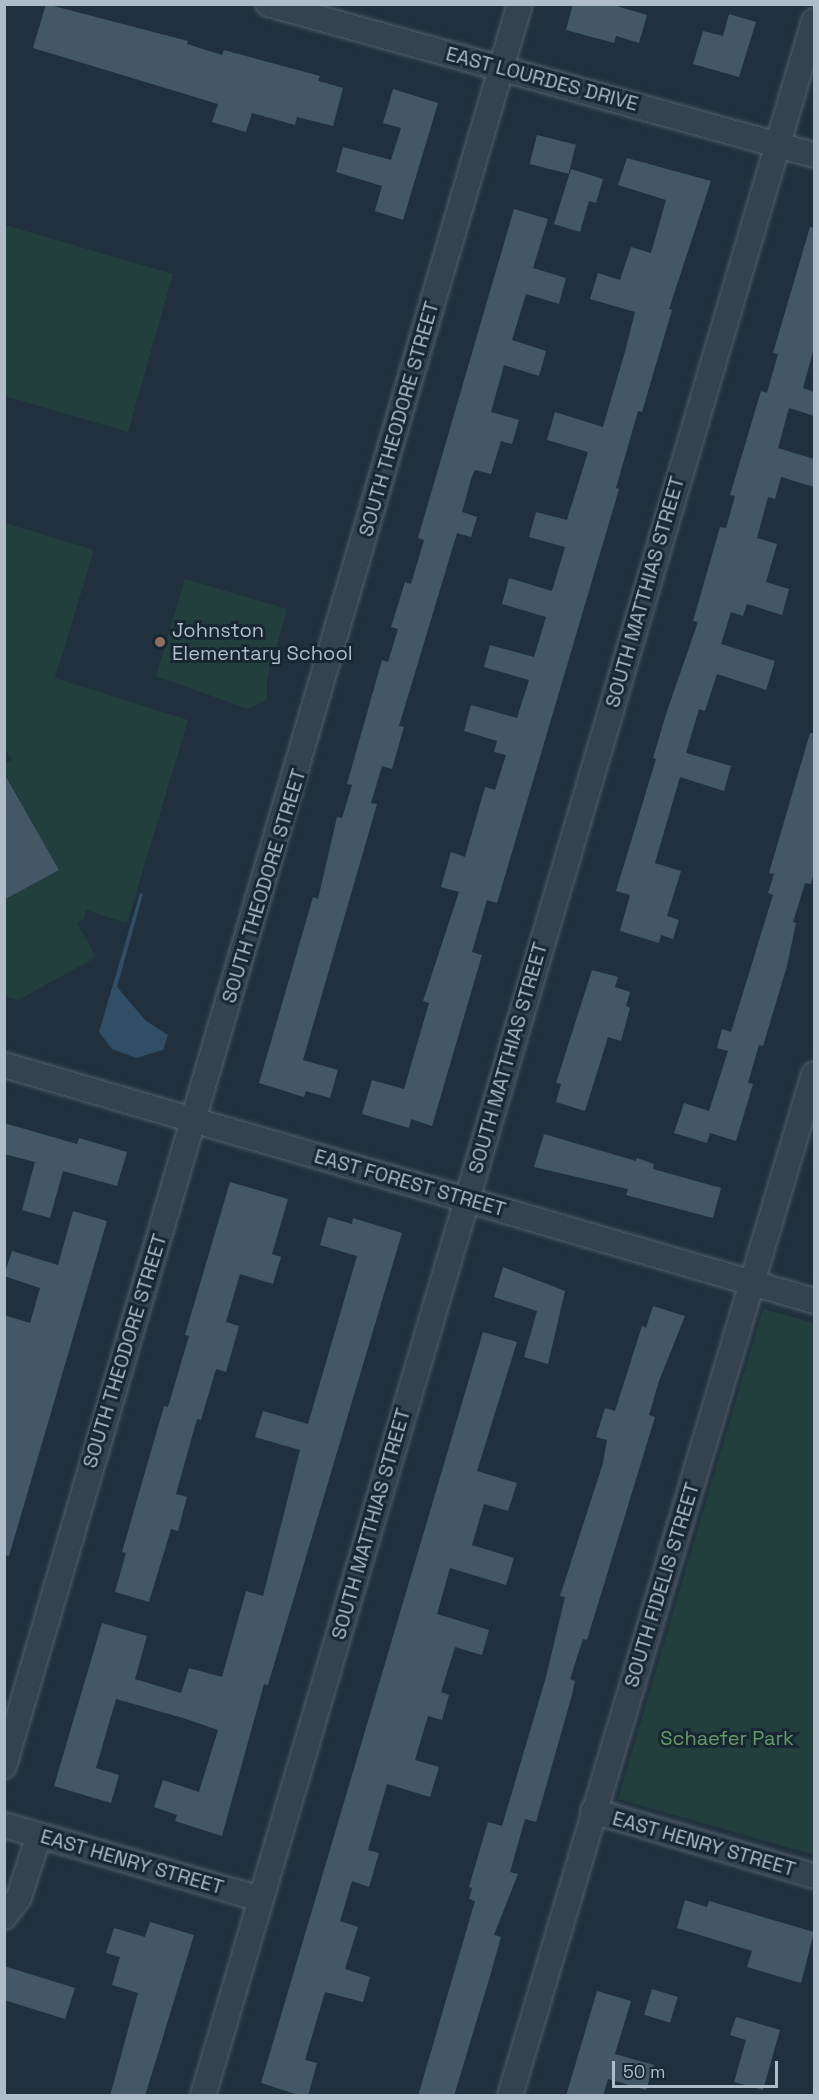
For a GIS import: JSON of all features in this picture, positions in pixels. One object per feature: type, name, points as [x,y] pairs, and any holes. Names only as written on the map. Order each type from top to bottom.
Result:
[{"type":"street","name":"EAST LOURDES DRIVE","points":[[268,4],[814,155]]},
{"type":"street","name":"SOUTH THEODORE STREET","points":[[4,1766],[520,4]]},
{"type":"street","name":"SOUTH MATTHIAS STREET","points":[[203,2096],[814,21]]},
{"type":"street","name":"EAST FOREST STREET","points":[[4,1065],[814,1301]]},
{"type":"street","name":"SOUTH FIDELIS STREET","points":[[510,2096],[814,1074]]},
{"type":"street","name":"EAST HENRY STREET","points":[[593,1811],[814,1876]]},
{"type":"street","name":"EAST HENRY STREET","points":[[4,1824],[260,1899]]},
{"type":"street","points":[[4,1917],[20,1897],[39,1835]]},
{"type":"green space","points":[[5,225],[173,274],[128,432],[5,396]]},
{"type":"green space","points":[[5,523],[94,550],[55,678],[188,720],[127,923],[86,910],[84,919],[77,923],[95,955],[93,959],[18,1000],[5,996],[5,900],[59,870],[5,773],[4,764],[12,760],[4,748]]},
{"type":"green space","points":[[185,579],[287,609],[267,679],[267,700],[248,709],[156,676]]},
{"type":"green space","name":"Schaefer Park","points":[[763,1309],[814,1323],[814,1855],[618,1799]]},
{"type":"water","points":[[140,893],[143,894],[117,987],[146,1021],[168,1035],[163,1050],[136,1058],[112,1049],[99,1032]]},
{"type":"building","points":[[46,4],[188,41],[187,44],[222,55],[224,50],[320,76],[318,81],[343,88],[333,126],[297,117],[295,125],[252,113],[246,132],[212,122],[218,104],[33,48]]},
{"type":"building","points":[[573,4],[610,4],[647,15],[639,43],[616,36],[614,43],[566,30]]},
{"type":"building","points":[[729,14],[756,22],[739,77],[693,64],[703,31],[723,36]]},
{"type":"building","points":[[393,89],[438,103],[403,220],[375,211],[382,186],[336,172],[343,147],[391,160],[401,128],[383,123]]},
{"type":"building","points":[[537,135],[576,145],[569,174],[530,164]]},
{"type":"building","points":[[627,158],[711,181],[669,309],[672,310],[642,412],[638,411],[616,488],[619,489],[497,903],[487,900],[472,952],[482,955],[432,1126],[411,1119],[409,1128],[362,1114],[372,1080],[404,1089],[429,1003],[423,1001],[459,892],[441,887],[451,852],[465,857],[485,787],[495,790],[506,755],[494,752],[497,741],[464,731],[471,705],[517,718],[529,680],[484,667],[490,645],[534,657],[546,617],[502,604],[509,578],[552,591],[565,547],[529,537],[536,512],[567,520],[588,452],[547,440],[555,412],[603,427],[626,348],[635,312],[590,299],[598,273],[620,280],[631,247],[651,253],[666,200],[618,185]]},
{"type":"building","points":[[571,169],[603,179],[596,203],[589,201],[580,232],[554,224]]},
{"type":"building","points":[[514,209],[548,219],[533,268],[566,278],[559,304],[526,294],[512,340],[546,351],[539,376],[504,365],[491,412],[519,420],[512,444],[501,441],[491,474],[475,470],[472,476],[462,512],[477,517],[471,537],[457,533],[399,726],[404,727],[392,769],[382,766],[371,803],[377,804],[303,1060],[338,1070],[330,1098],[306,1091],[304,1097],[259,1083],[313,897],[318,899],[337,817],[342,818],[352,785],[347,784],[382,660],[388,662],[398,629],[391,627],[405,582],[411,584],[424,540],[418,538]]},
{"type":"building","points":[[810,227],[814,228],[814,348],[803,388],[814,392],[814,416],[789,408],[778,448],[814,459],[814,487],[781,477],[775,499],[768,497],[757,538],[777,544],[766,582],[789,589],[782,615],[747,604],[743,616],[731,612],[721,644],[775,661],[766,690],[717,674],[705,711],[699,709],[686,753],[731,766],[724,791],[680,777],[655,863],[681,871],[667,916],[679,920],[673,939],[661,935],[659,943],[620,931],[630,895],[616,891],[656,759],[653,758],[667,711],[698,622],[693,621],[720,527],[726,528],[735,496],[730,495],[761,391],[767,393],[778,354],[773,353]]},
{"type":"building","points":[[810,733],[814,733],[814,873],[811,884],[805,883],[793,922],[796,923],[787,966],[763,1046],[759,1045],[748,1083],[753,1084],[736,1141],[710,1133],[707,1143],[674,1133],[684,1103],[709,1111],[728,1051],[717,1048],[722,1029],[731,1032],[773,895],[768,893],[774,874],[769,873]]},
{"type":"building","points":[[4,773],[59,870],[4,900]]},
{"type":"building","points":[[592,970],[618,977],[615,987],[630,992],[626,1006],[630,1008],[621,1041],[608,1037],[585,1111],[556,1102],[561,1084],[556,1083]]},
{"type":"building","points":[[4,1123],[77,1144],[79,1138],[127,1152],[117,1186],[63,1171],[50,1218],[22,1210],[35,1162],[4,1154]]},
{"type":"building","points":[[544,1134],[636,1161],[637,1158],[654,1164],[653,1169],[721,1188],[713,1218],[626,1195],[628,1189],[534,1167]]},
{"type":"building","points":[[230,1182],[288,1199],[272,1254],[281,1257],[273,1284],[240,1274],[226,1322],[239,1326],[226,1372],[216,1369],[201,1420],[197,1419],[176,1494],[187,1497],[178,1531],[171,1529],[149,1602],[115,1592],[126,1553],[122,1552],[164,1406],[168,1407],[189,1336],[185,1335]]},
{"type":"building","points":[[73,1211],[107,1221],[9,1556],[4,1555],[4,1315],[30,1323],[40,1288],[4,1276],[12,1251],[58,1265]]},
{"type":"building","points":[[328,1217],[352,1224],[353,1218],[402,1233],[268,1685],[264,1684],[222,1836],[175,1821],[177,1815],[154,1807],[163,1780],[199,1792],[218,1730],[183,1718],[116,1699],[96,1768],[119,1775],[111,1803],[54,1786],[102,1623],[147,1636],[135,1679],[181,1693],[189,1668],[222,1677],[246,1591],[263,1596],[300,1450],[255,1437],[263,1411],[308,1424],[357,1256],[320,1245]]},
{"type":"building","points":[[503,1267],[565,1291],[548,1364],[524,1357],[537,1311],[494,1297]]},
{"type":"building","points":[[653,1306],[685,1316],[659,1381],[649,1415],[655,1417],[587,1640],[583,1639],[570,1679],[575,1681],[572,1695],[536,1822],[525,1819],[510,1872],[518,1874],[494,1935],[501,1937],[454,2096],[418,2096],[475,1901],[469,1899],[472,1888],[469,1887],[488,1822],[502,1826],[546,1677],[565,1597],[560,1596],[603,1463],[607,1440],[596,1437],[605,1408],[615,1411],[642,1326],[646,1328]]},
{"type":"building","points":[[483,1332],[517,1342],[477,1471],[517,1483],[508,1511],[484,1504],[472,1545],[514,1558],[506,1585],[450,1568],[437,1614],[489,1630],[482,1655],[455,1647],[441,1692],[449,1695],[442,1720],[428,1716],[415,1760],[439,1767],[430,1797],[387,1784],[368,1850],[379,1853],[369,1887],[352,1881],[340,1921],[358,1927],[345,1969],[370,1977],[363,2002],[325,1992],[305,2060],[317,2063],[308,2096],[302,2096],[261,2083]]},
{"type":"building","points":[[685,1900],[707,1907],[709,1901],[814,1932],[801,1983],[747,1967],[752,1951],[677,1928]]},
{"type":"building","points":[[150,1922],[194,1935],[145,2096],[110,2096],[138,1993],[112,1985],[120,1957],[106,1953],[114,1928],[145,1937]]},
{"type":"building","points":[[4,1966],[75,1988],[65,2019],[4,2000]]},
{"type":"building","points":[[652,1989],[678,1997],[670,2023],[644,2015]]},
{"type":"building","points":[[597,1991],[631,2001],[615,2054],[654,2065],[646,2090],[608,2079],[603,2096],[566,2096]]},
{"type":"building","points":[[736,2017],[780,2030],[763,2090],[734,2082],[746,2040],[730,2035]]},
{"type":"place","name":"Johnston Elementary School","points":[[160,642]]}]
